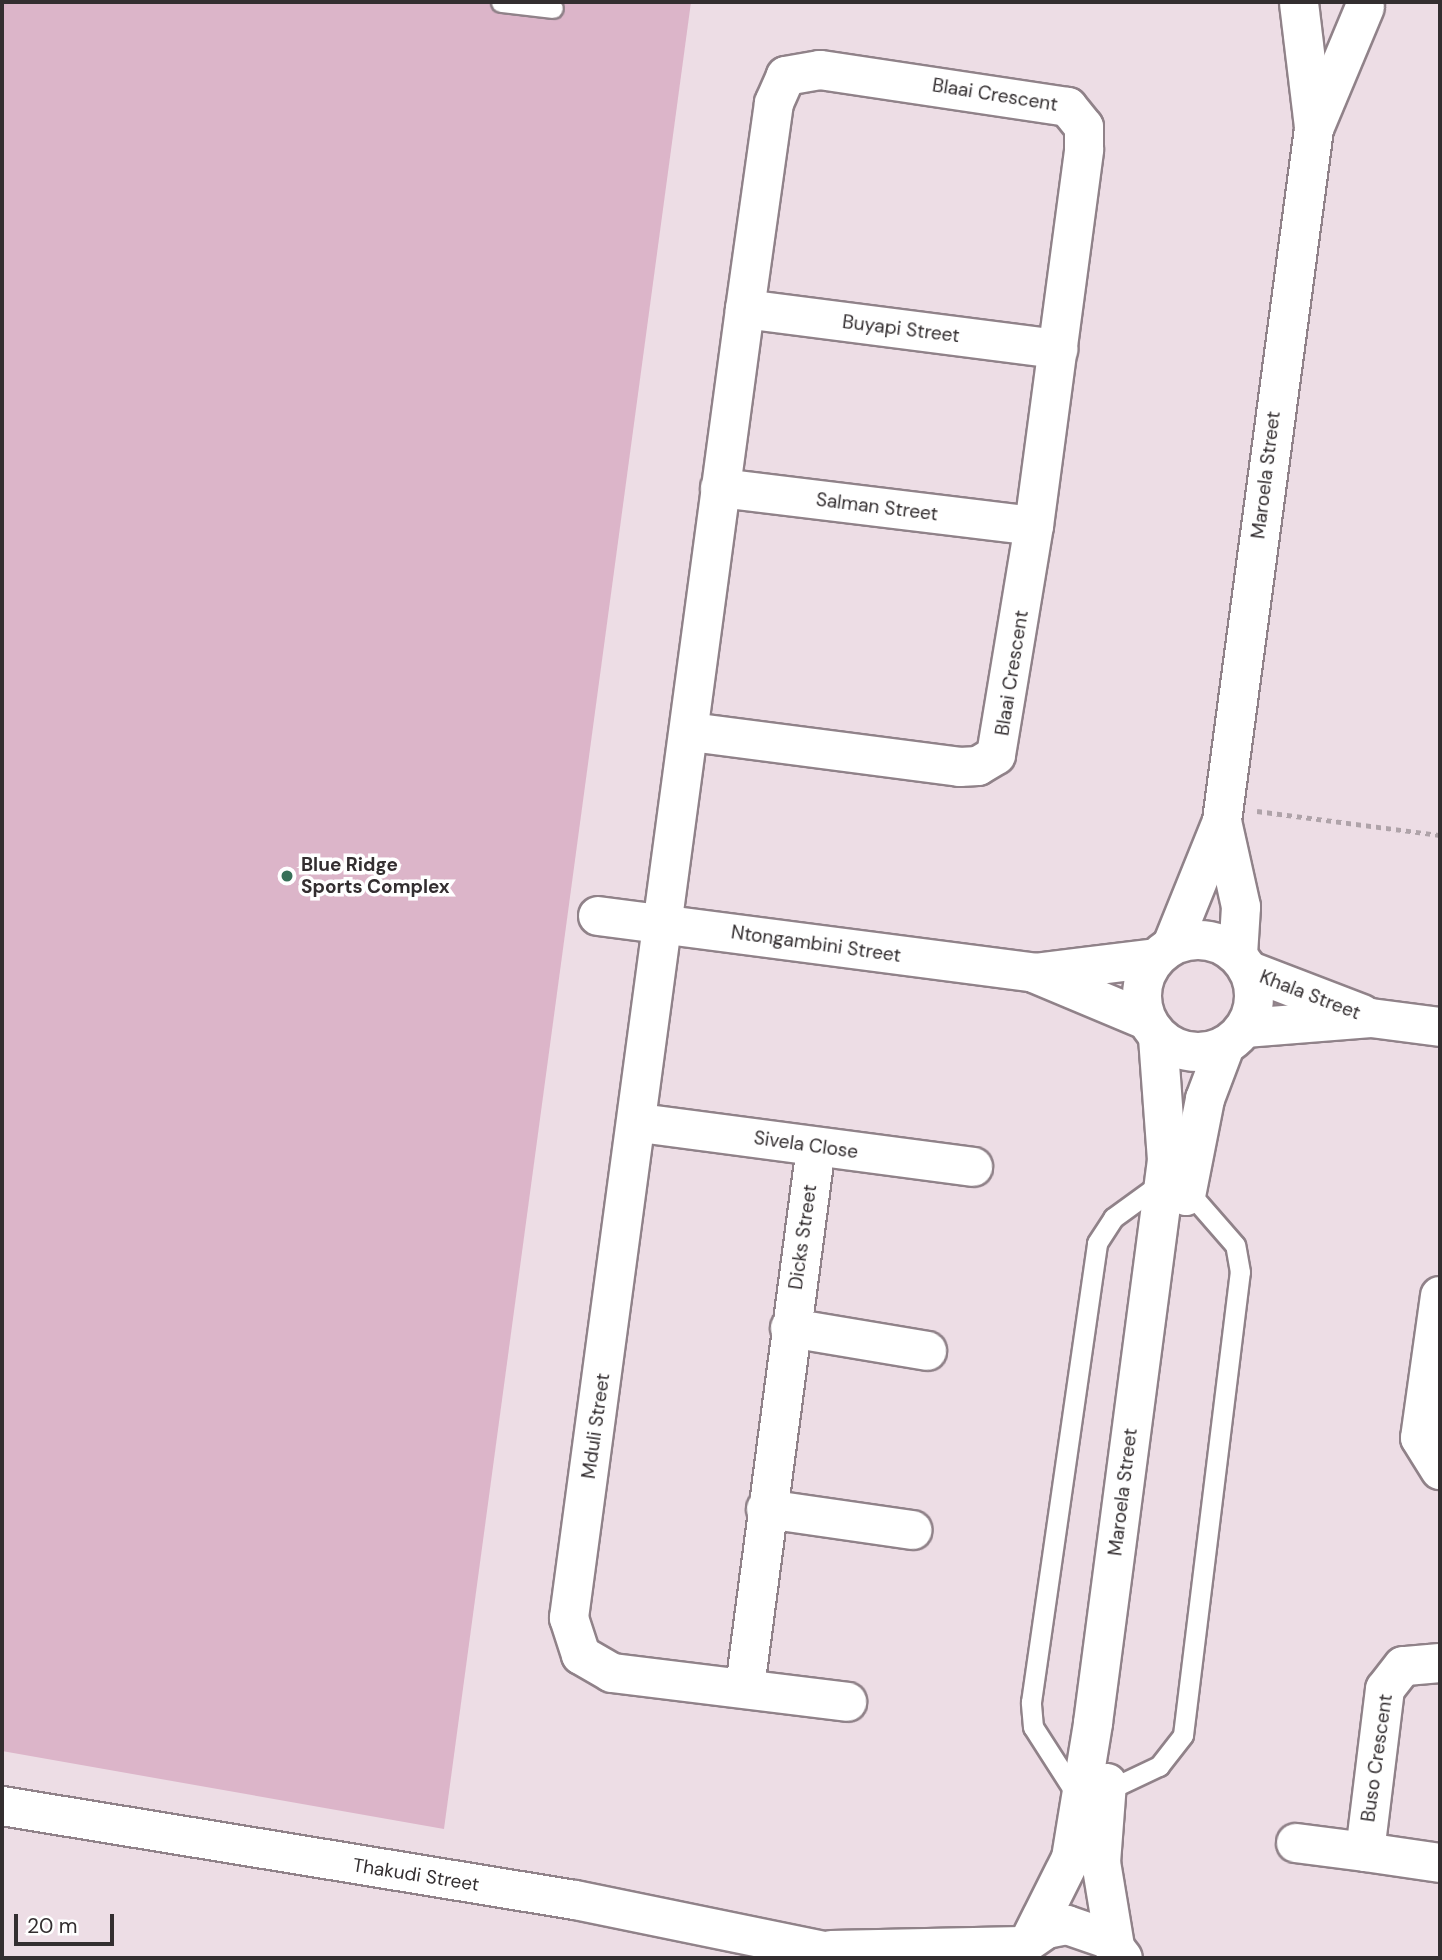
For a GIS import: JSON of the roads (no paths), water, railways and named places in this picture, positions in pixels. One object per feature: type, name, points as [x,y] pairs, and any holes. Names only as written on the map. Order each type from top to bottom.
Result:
[{"type":"street","points":[[1299,2],[1332,13],[1369,4]]},
{"type":"street","name":"Maroela Street","points":[[1175,1186],[1152,1028],[1143,987],[1164,951],[1224,814],[1314,129],[1299,2]]},
{"type":"street","name":"Maroela Street","points":[[1314,129],[1369,4]]},
{"type":"street","name":"Blaai Crescent","points":[[662,924],[691,733],[720,488],[776,90],[793,73],[820,70],[1049,102],[1078,116],[1084,149],[1034,526],[1001,745],[989,761],[960,767],[691,733]]},
{"type":"street","name":"Buyapi Street","points":[[745,309],[1058,349]]},
{"type":"street","name":"Salman Street","points":[[720,488],[1034,526]]},
{"type":"street","name":"Maroela Street","points":[[1022,1948],[1071,1858],[1093,1796],[1175,1186],[1202,1112],[1255,990],[1244,963],[1241,907],[1224,814]]},
{"type":"street","name":"Ntongambini Street","points":[[598,916],[1034,973],[1164,951]]},
{"type":"street","name":"Mduli Street","points":[[662,924],[640,1123],[570,1628],[581,1655],[611,1673],[745,1687],[847,1702]]},
{"type":"street","points":[[1164,951],[1207,940],[1244,963]]},
{"type":"street","name":"Khala Street","points":[[1244,963],[1371,1018]]},
{"type":"street","name":"Ntongambini Street","points":[[1034,973],[1152,1028]]},
{"type":"street","name":"Khala Street","points":[[1235,1037],[1371,1018],[1440,1027]]},
{"type":"street","points":[[1152,1028],[1190,1052],[1235,1037]]},
{"type":"street","name":"Sivela Close","points":[[640,1123],[973,1167]]},
{"type":"street","name":"Dicks Street","points":[[745,1687],[766,1509],[816,1147]]},
{"type":"street","points":[[1440,1296],[1420,1427],[1423,1449],[1440,1470]]},
{"type":"street","points":[[790,1328],[927,1351]]},
{"type":"street","points":[[766,1509],[912,1530]]},
{"type":"street","name":"Buso Crescent","points":[[1365,1852],[1385,1689],[1403,1666],[1440,1663]]},
{"type":"street","name":"Maroela Street","points":[[1093,1796],[1101,1862],[1119,1953]]},
{"type":"street","name":"Thakudi Street","points":[[2,1806],[575,1900],[843,1954],[1022,1948],[1067,1925],[1089,1929],[1119,1953]]},
{"type":"street","points":[[1296,1843],[1440,1863]]},
{"type":"lane","points":[[501,2],[553,8]]},
{"type":"lane","points":[[1175,1186],[1235,1245],[1240,1272],[1183,1735],[1159,1766],[1093,1796],[1033,1727],[1031,1702],[1097,1243],[1113,1218],[1175,1186]]},
{"type":"place","name":"Blue Ridge Sports Complex","points":[[287,876]]}]
